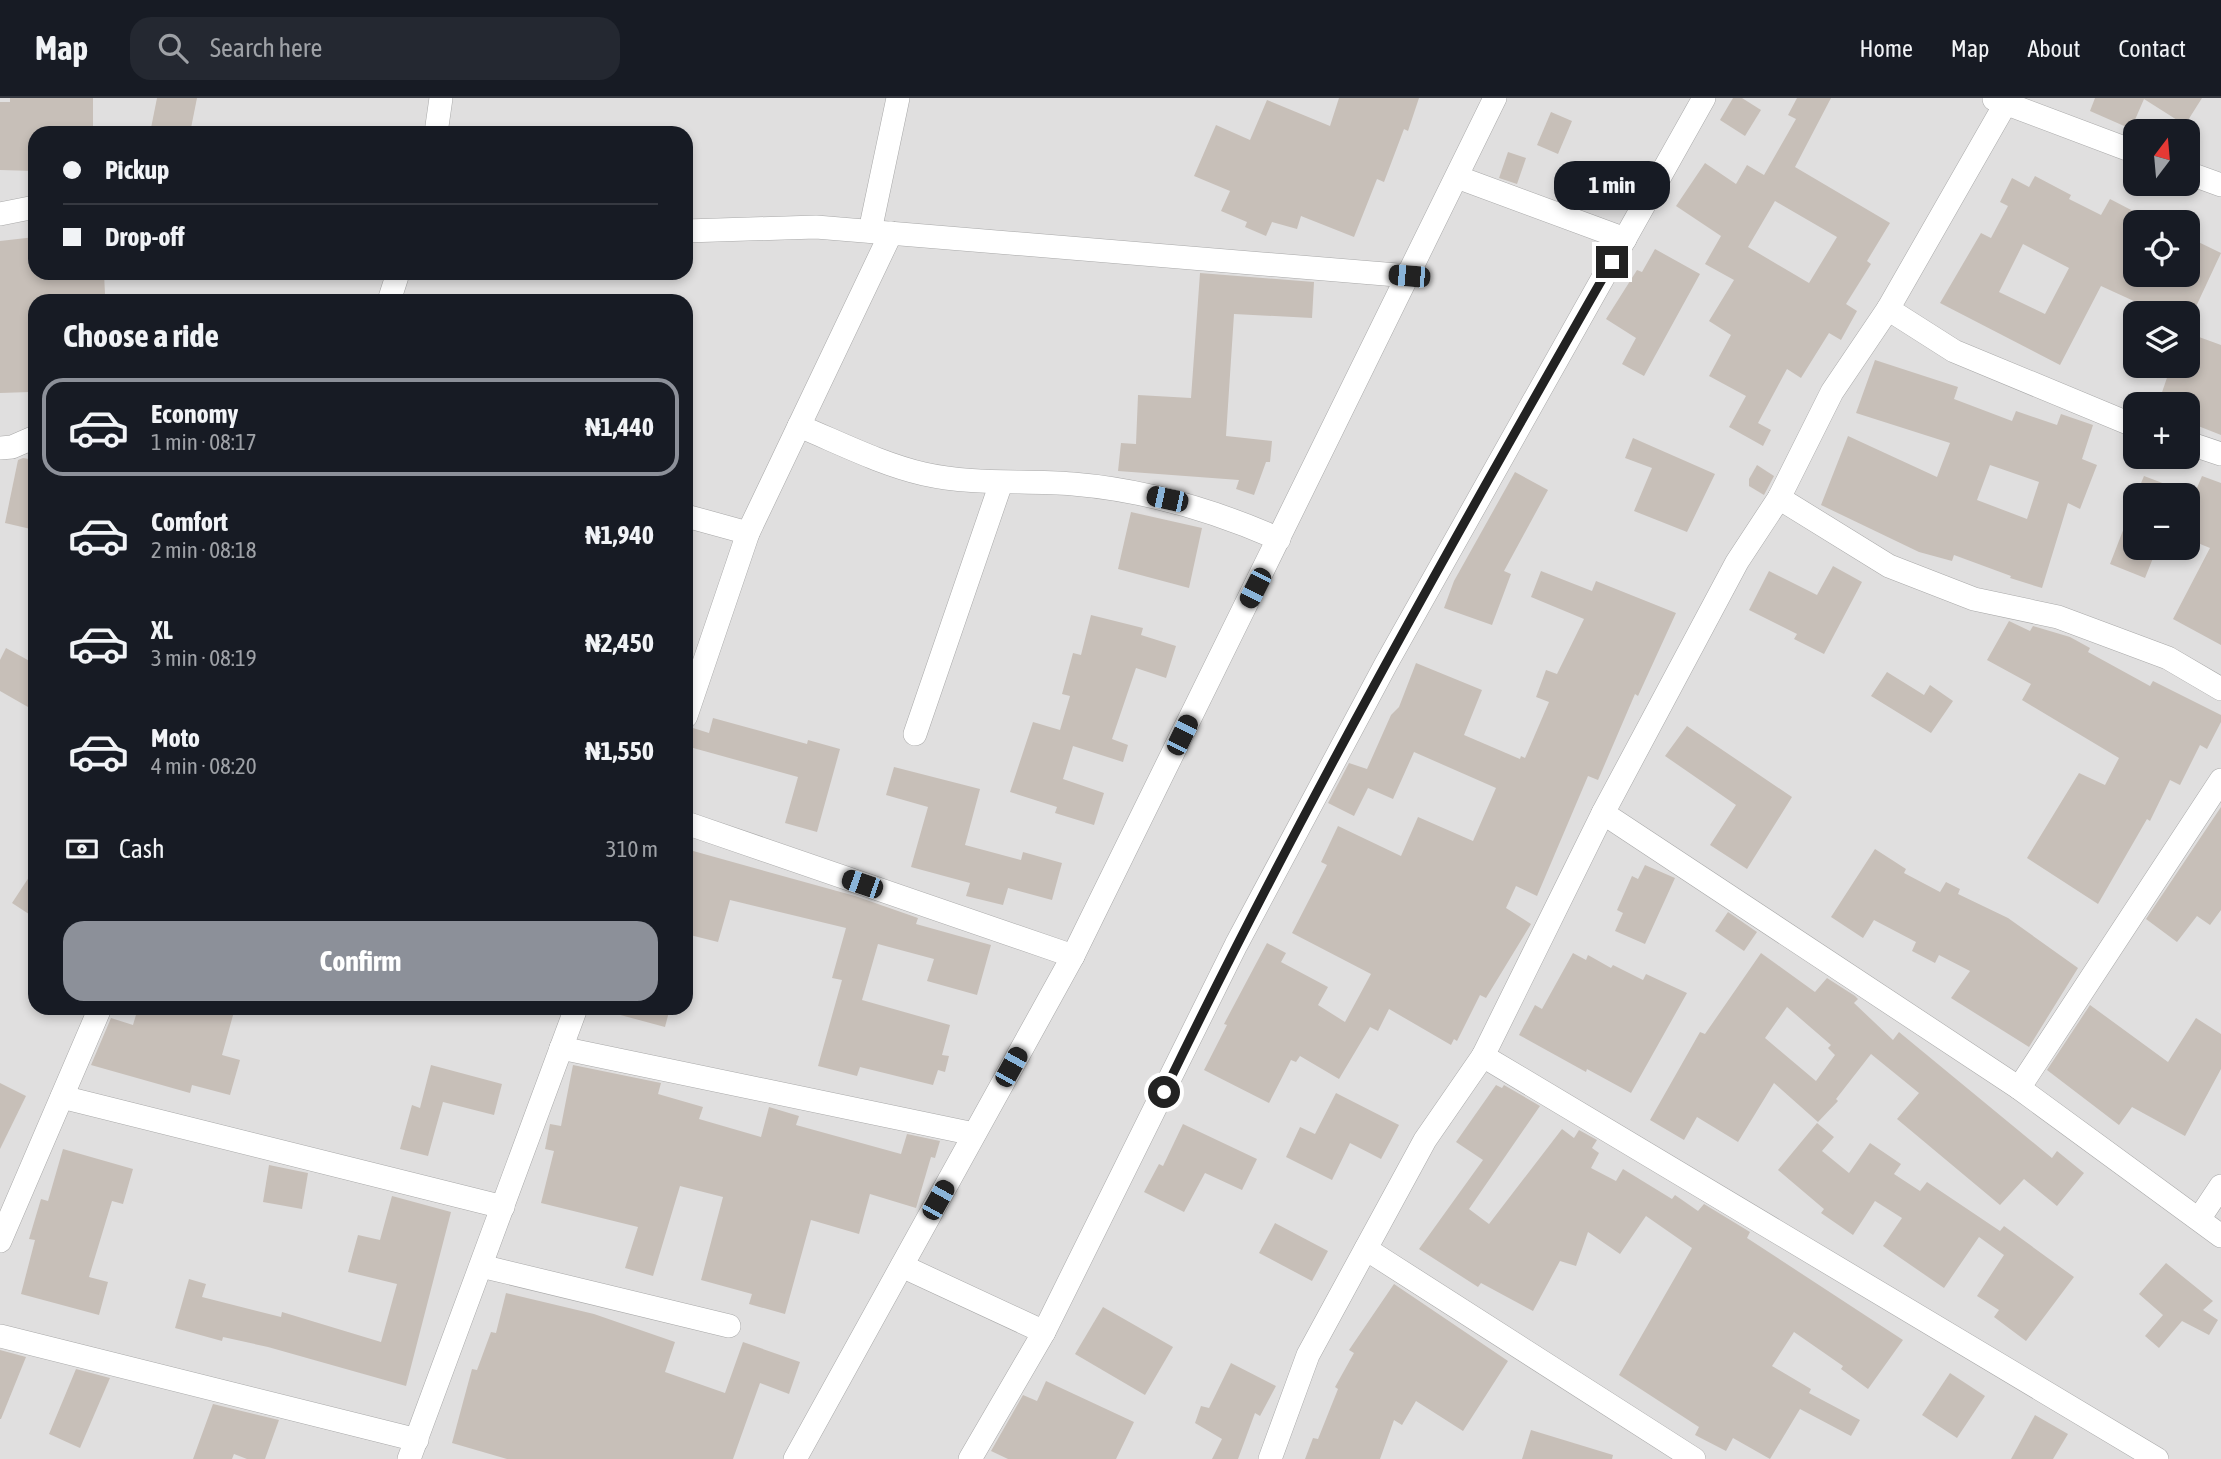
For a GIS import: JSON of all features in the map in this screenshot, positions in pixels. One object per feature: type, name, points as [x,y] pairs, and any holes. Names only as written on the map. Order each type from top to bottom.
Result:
[{"type":"street","points":[[437,126],[441,98]]},
{"type":"street","points":[[693,695],[748,533],[799,426],[881,232],[898,98]]},
{"type":"street","points":[[794,1459],[1073,956],[1495,98]]},
{"type":"street","points":[[970,1459],[1044,1332],[1236,945],[1386,664],[1704,98]]},
{"type":"street","points":[[1270,1459],[1308,1355],[1425,1140],[1483,1056],[1603,813],[1737,562],[1779,498],[1832,392],[1888,309],[1999,100],[2123,147]]},
{"type":"street","points":[[1457,177],[1625,239]]},
{"type":"street","points":[[2200,177],[2221,185]]},
{"type":"street","points":[[0,214],[28,208]]},
{"type":"street","points":[[693,230],[817,227],[1409,276]]},
{"type":"street","points":[[1888,309],[1954,351],[2123,421]]},
{"type":"street","points":[[799,426],[924,474],[1001,482],[1071,483],[1154,496],[1226,516],[1279,539]]},
{"type":"street","points":[[0,448],[12,447],[28,439]]},
{"type":"street","points":[[2200,447],[2221,454]]},
{"type":"street","points":[[915,734],[1001,482]]},
{"type":"street","points":[[1779,498],[1889,566],[1975,599],[2058,617],[2168,657],[2221,689]]},
{"type":"street","points":[[693,518],[748,533]]},
{"type":"street","points":[[2019,1088],[2221,780]]},
{"type":"street","points":[[1603,813],[2019,1088],[2221,1236]]},
{"type":"street","points":[[693,825],[1073,956]]},
{"type":"street","points":[[0,1241],[97,1015]]},
{"type":"street","points":[[0,1336],[413,1450],[573,1015]]},
{"type":"street","points":[[561,1048],[974,1133]]},
{"type":"street","points":[[1483,1056],[2157,1459]]},
{"type":"street","points":[[62,1097],[503,1207]]},
{"type":"street","points":[[2199,1219],[2221,1186]]},
{"type":"street","points":[[1366,1249],[1694,1459]]},
{"type":"street","points":[[481,1266],[729,1326]]},
{"type":"street","points":[[901,1266],[1044,1332]]},
{"type":"shaded area","points":[[0,98],[2221,98],[2221,1459],[0,1459]]},
{"type":"building","points":[[10,98],[93,98],[93,126],[28,126],[28,171],[0,170],[0,102],[10,102]]},
{"type":"building","points":[[157,98],[197,98],[191,126],[151,126]]},
{"type":"building","points":[[1339,98],[1419,98],[1408,131],[1404,129],[1384,182],[1377,179],[1354,237],[1301,216],[1297,229],[1272,222],[1266,236],[1245,227],[1247,222],[1221,211],[1230,191],[1194,176],[1216,125],[1250,140],[1267,100],[1330,126]]},
{"type":"building","points":[[1733,98],[1742,98],[1761,110],[1745,136],[1720,120]]},
{"type":"building","points":[[1797,98],[1831,98],[1795,167],[1890,223],[1867,261],[1871,264],[1846,304],[1857,311],[1841,340],[1829,333],[1801,378],[1787,369],[1758,423],[1771,430],[1763,446],[1729,427],[1746,396],[1709,376],[1731,335],[1709,321],[1734,280],[1705,264],[1721,236],[1676,206],[1705,163],[1736,184],[1747,165],[1764,175],[1796,119],[1788,115]],"holes":[[[1775,201],[1837,237],[1809,283],[1748,247]]]},
{"type":"building","points":[[2095,98],[2202,98],[2189,119],[2176,119],[2144,99],[2135,119],[2123,119],[2123,125],[2090,111]]},
{"type":"building","points":[[1551,112],[1572,121],[1558,154],[1537,145]]},
{"type":"building","points":[[1508,152],[1526,158],[1517,184],[1499,178]]},
{"type":"building","points":[[2035,176],[2071,195],[2069,199],[2101,215],[2110,199],[2131,210],[2123,210],[2123,287],[2200,287],[2200,243],[2221,253],[2199,301],[2134,301],[2101,286],[2060,365],[1940,303],[1981,233],[1991,238],[2008,206],[2000,202],[2012,178],[2029,187]],"holes":[[[2023,244],[2069,268],[2045,314],[1999,292]]]},
{"type":"building","points":[[28,238],[28,280],[104,280],[105,294],[28,294],[28,392],[0,393],[0,241]]},
{"type":"building","points":[[1655,249],[1700,274],[1644,376],[1622,364],[1636,338],[1606,319],[1637,270],[1642,272]]},
{"type":"building","points":[[1200,273],[1314,282],[1312,318],[1234,314],[1226,436],[1272,441],[1270,462],[1266,462],[1254,495],[1236,489],[1239,480],[1118,471],[1121,443],[1136,444],[1138,395],[1191,398]]},
{"type":"building","points":[[2200,337],[2221,345],[2221,435],[2200,427],[2200,392],[2162,392],[2167,378],[2200,378]]},
{"type":"building","points":[[1875,360],[1958,387],[1954,399],[2012,421],[2016,411],[2057,425],[2061,414],[2093,425],[2082,459],[2097,465],[2080,509],[2068,503],[2042,588],[1954,555],[1952,561],[1919,552],[1821,505],[1848,436],[1937,477],[1950,443],[1856,413]],"holes":[[[1990,465],[2039,482],[2027,519],[1977,500]]]},
{"type":"building","points":[[1633,438],[1715,474],[1687,532],[1634,511],[1652,468],[1625,458]]},
{"type":"building","points":[[28,459],[28,528],[5,523],[18,460]]},
{"type":"building","points":[[1757,465],[1774,476],[1764,495],[1749,486],[1749,479]]},
{"type":"building","points":[[1515,472],[1548,490],[1504,571],[1511,574],[1492,625],[1444,608],[1454,581]]},
{"type":"building","points":[[2144,476],[2162,483],[2141,483]]},
{"type":"building","points":[[2202,476],[2221,483],[2221,645],[2173,619],[2210,548],[2200,544],[2199,483]]},
{"type":"building","points":[[1131,512],[1202,528],[1189,588],[1118,569]]},
{"type":"building","points":[[2123,530],[2123,560],[2152,560],[2145,578],[2110,564]]},
{"type":"building","points":[[1833,566],[1862,582],[1824,654],[1794,639],[1797,634],[1749,610],[1769,571],[1817,595]]},
{"type":"building","points":[[1541,571],[1592,591],[1596,581],[1676,613],[1638,696],[1635,694],[1598,780],[1588,776],[1537,896],[1516,886],[1506,908],[1531,924],[1486,998],[1480,995],[1457,1041],[1454,1039],[1451,1045],[1389,1009],[1378,1031],[1370,1027],[1339,1079],[1300,1056],[1296,1062],[1291,1060],[1269,1103],[1204,1070],[1227,1025],[1224,1024],[1267,943],[1286,953],[1281,962],[1328,987],[1318,1005],[1345,1022],[1371,974],[1292,933],[1327,865],[1321,862],[1338,826],[1401,856],[1418,817],[1473,841],[1496,788],[1414,752],[1393,799],[1368,788],[1354,816],[1328,803],[1349,763],[1367,769],[1391,715],[1399,707],[1416,663],[1482,690],[1464,735],[1520,759],[1521,756],[1525,758],[1549,702],[1536,697],[1546,670],[1557,674],[1584,619],[1531,597]]},
{"type":"building","points":[[1091,615],[1143,628],[1141,635],[1176,646],[1166,678],[1136,668],[1112,739],[1128,745],[1123,762],[1073,746],[1063,779],[1104,793],[1094,825],[1055,813],[1057,807],[1010,792],[1033,722],[1060,730],[1070,696],[1062,694],[1073,653],[1081,655]]},
{"type":"building","points":[[2009,621],[2030,631],[2033,626],[2070,637],[2090,648],[2088,652],[2150,686],[2153,681],[2221,715],[2221,722],[2207,749],[2200,745],[2180,785],[2170,780],[2150,821],[2147,819],[2098,904],[2027,858],[2079,773],[2105,785],[2119,758],[2022,700],[2031,684],[1987,660]]},
{"type":"building","points":[[6,648],[28,660],[28,707],[0,691],[0,660]]},
{"type":"building","points":[[1887,672],[1924,695],[1930,685],[1953,701],[1931,733],[1871,696]]},
{"type":"building","points":[[713,718],[807,744],[808,740],[840,749],[817,832],[785,823],[798,777],[693,748],[693,728],[709,733]]},
{"type":"building","points":[[1687,726],[1792,797],[1747,869],[1710,845],[1736,805],[1665,756]]},
{"type":"building","points":[[894,767],[980,789],[965,845],[1021,860],[1023,852],[1062,863],[1052,900],[1008,888],[1003,905],[966,896],[970,883],[911,867],[928,807],[886,795]]},
{"type":"building","points":[[2221,807],[2221,910],[2210,925],[2197,916],[2177,942],[2146,919]]},
{"type":"building","points":[[1875,849],[1906,869],[1904,873],[1940,892],[1946,882],[1960,889],[1958,894],[2008,918],[2078,968],[2029,1047],[1951,998],[1970,971],[1939,955],[1935,963],[1912,951],[1916,942],[1874,920],[1863,938],[1831,917]]},
{"type":"building","points":[[693,851],[855,896],[918,918],[916,924],[991,945],[977,995],[927,981],[934,959],[878,944],[862,1000],[950,1025],[942,1055],[949,1056],[945,1072],[938,1070],[933,1085],[860,1067],[857,1076],[818,1066],[842,980],[832,978],[846,928],[730,900],[718,942],[693,936]]},
{"type":"building","points":[[1645,865],[1675,878],[1645,944],[1615,931],[1623,913],[1617,910],[1632,876],[1638,879]]},
{"type":"building","points":[[28,879],[28,913],[12,903]]},
{"type":"building","points":[[1728,912],[1757,932],[1744,951],[1715,931]]},
{"type":"building","points":[[1573,953],[1586,960],[1588,955],[1611,968],[1613,965],[1643,980],[1646,974],[1687,993],[1631,1093],[1519,1035],[1535,1005],[1542,1009]]},
{"type":"building","points":[[1761,953],[1815,992],[1827,978],[1855,996],[1858,999],[1854,1003],[1893,1040],[1899,1032],[2052,1158],[2057,1151],[2084,1173],[2057,1206],[2024,1179],[2000,1205],[1897,1119],[1919,1093],[1871,1054],[1836,1099],[1838,1101],[1818,1122],[1774,1083],[1738,1142],[1697,1117],[1684,1140],[1650,1120],[1700,1032],[1705,1034]],"holes":[[[1787,1007],[1831,1045],[1828,1048],[1835,1055],[1816,1081],[1765,1038]]]},
{"type":"building","points":[[2090,1005],[2168,1062],[2196,1018],[2221,1034],[2221,1069],[2185,1136],[2132,1107],[2119,1125],[2047,1070]]},
{"type":"building","points":[[136,1015],[233,1015],[222,1055],[240,1060],[230,1095],[192,1085],[190,1093],[91,1065],[111,1018],[133,1025]]},
{"type":"building","points":[[620,1015],[668,1015],[665,1027]]},
{"type":"building","points":[[431,1065],[502,1084],[494,1115],[443,1102],[428,1156],[400,1149],[412,1105],[420,1108]]},
{"type":"building","points":[[573,1065],[661,1083],[658,1094],[703,1107],[699,1119],[761,1137],[769,1107],[799,1116],[796,1125],[901,1154],[907,1134],[940,1141],[935,1158],[931,1157],[916,1208],[870,1194],[859,1234],[811,1220],[785,1314],[749,1304],[752,1294],[701,1280],[723,1197],[680,1186],[653,1276],[625,1268],[638,1227],[541,1203],[554,1151],[545,1149],[550,1124],[561,1126]]},
{"type":"building","points":[[0,1083],[26,1096],[0,1149]]},
{"type":"building","points":[[1496,1085],[1502,1088],[1504,1085],[1540,1106],[1469,1209],[1489,1224],[1562,1129],[1574,1138],[1579,1130],[1597,1140],[1592,1148],[1599,1153],[1591,1168],[1616,1181],[1623,1169],[1672,1199],[1675,1195],[1698,1211],[1704,1204],[1750,1232],[1747,1238],[1903,1340],[1868,1389],[1841,1369],[1843,1366],[1794,1332],[1772,1366],[1811,1389],[1809,1393],[1860,1420],[1851,1436],[1800,1409],[1770,1459],[1733,1438],[1726,1451],[1695,1435],[1699,1427],[1619,1375],[1692,1248],[1646,1216],[1620,1254],[1588,1232],[1576,1266],[1560,1261],[1533,1311],[1481,1283],[1478,1287],[1419,1249],[1483,1160],[1456,1142]]},
{"type":"building","points":[[1336,1093],[1399,1125],[1381,1159],[1350,1143],[1332,1180],[1286,1157],[1300,1127],[1315,1134]]},
{"type":"building","points":[[1817,1123],[1834,1137],[1822,1151],[1849,1173],[1870,1143],[1901,1164],[1894,1174],[1920,1191],[1927,1182],[2000,1231],[2004,1226],[2074,1277],[2026,1341],[1994,1317],[1999,1310],[1977,1296],[2004,1255],[1979,1237],[1944,1288],[1883,1246],[1902,1218],[1875,1201],[1853,1235],[1821,1213],[1824,1209],[1778,1170]]},
{"type":"building","points":[[1183,1124],[1257,1159],[1242,1190],[1205,1173],[1184,1212],[1144,1192],[1159,1164],[1163,1166]]},
{"type":"building","points":[[63,1149],[133,1169],[123,1204],[112,1201],[89,1277],[108,1282],[99,1315],[21,1294],[35,1240],[29,1239],[41,1199],[48,1201]]},
{"type":"building","points":[[269,1165],[308,1173],[302,1209],[263,1202]]},
{"type":"building","points":[[392,1196],[451,1212],[406,1386],[268,1347],[223,1337],[222,1341],[175,1328],[189,1279],[206,1284],[202,1297],[281,1317],[282,1312],[381,1342],[397,1284],[348,1272],[358,1235],[380,1240]]},
{"type":"building","points":[[1275,1223],[1328,1251],[1312,1281],[1259,1253]]},
{"type":"building","points":[[2166,1263],[2213,1301],[2203,1310],[2218,1320],[2209,1335],[2182,1321],[2159,1348],[2145,1336],[2163,1315],[2139,1294]]},
{"type":"building","points":[[1394,1284],[1508,1361],[1463,1431],[1416,1401],[1402,1425],[1394,1420],[1380,1459],[1305,1459],[1313,1438],[1318,1439],[1338,1389],[1335,1387],[1354,1353],[1349,1350]]},
{"type":"building","points":[[506,1293],[594,1314],[675,1342],[665,1372],[725,1393],[743,1342],[800,1362],[789,1394],[760,1383],[733,1459],[507,1459],[452,1443],[472,1369],[477,1370],[491,1332],[496,1333]]},
{"type":"building","points":[[1103,1307],[1173,1347],[1145,1395],[1075,1354]]},
{"type":"building","points":[[0,1350],[26,1357],[1,1419],[0,1419]]},
{"type":"building","points":[[1231,1363],[1276,1386],[1260,1416],[1255,1413],[1238,1459],[1212,1459],[1222,1439],[1195,1423],[1201,1406],[1209,1408]]},
{"type":"building","points":[[76,1369],[110,1378],[80,1448],[49,1434]]},
{"type":"building","points":[[1950,1373],[1985,1396],[1957,1438],[1922,1415]]},
{"type":"building","points":[[1046,1381],[1134,1422],[1116,1459],[1008,1459],[991,1451],[1023,1395],[1037,1401]]},
{"type":"building","points":[[213,1404],[279,1420],[265,1459],[247,1459],[234,1454],[232,1459],[193,1459]]},
{"type":"building","points":[[2035,1415],[2068,1434],[2053,1459],[2011,1459]]},
{"type":"building","points":[[1531,1430],[1613,1455],[1612,1459],[1522,1459]]},
{"type":"route","points":[[1164,1092],[1236,945],[1386,664],[1612,262]]}]
